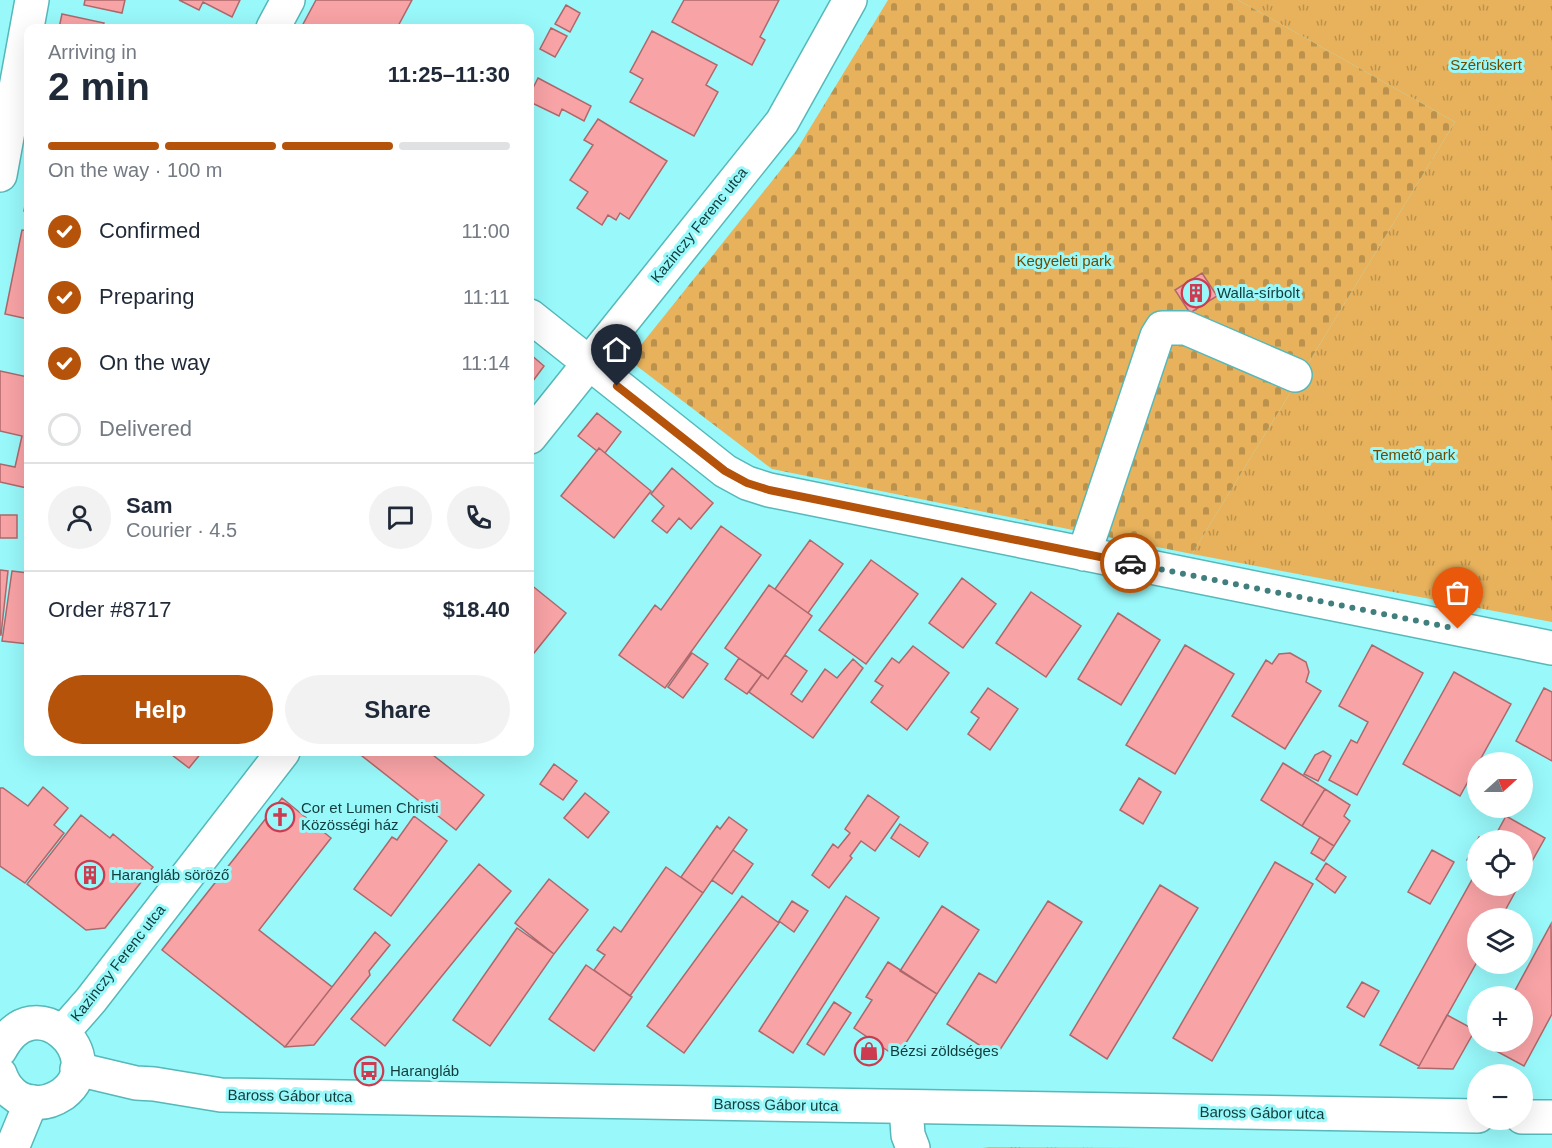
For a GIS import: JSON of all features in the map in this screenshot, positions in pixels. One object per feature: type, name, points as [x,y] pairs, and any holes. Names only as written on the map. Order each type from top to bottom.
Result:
[{"type":"street","points":[[28,24],[32,0]]},
{"type":"street","points":[[275,24],[288,0]]},
{"type":"street","name":"Kazinczy Ferenc utca","points":[[534,432],[782,122],[850,0]]},
{"type":"street","points":[[0,174],[24,44]]},
{"type":"street","points":[[534,319],[725,471],[747,483],[769,490],[1552,648]]},
{"type":"street","points":[[1084,554],[1157,336],[1162,328],[1186,328],[1295,375]]},
{"type":"street","name":"Kazinczy Ferenc utca","points":[[63,1032],[91,1000],[281,756]]},
{"type":"street","points":[[0,1074],[7,1089],[18,1098],[44,1103],[61,1095],[74,1081],[77,1069],[75,1048],[63,1032],[52,1025],[27,1024],[2,1041]]},
{"type":"street","name":"Baross Gábor utca","points":[[77,1069],[136,1083],[222,1095],[1467,1116]]},
{"type":"street","points":[[12,1148],[31,1102]]},
{"type":"street","points":[[906,1107],[908,1135],[913,1148]]},
{"type":"street","points":[[1533,1117],[1552,1118]]},
{"type":"green space","name":"Kegyeleti park","points":[[888,0],[1238,0],[1455,122],[1192,554],[772,469],[629,360],[796,151]]},
{"type":"green space","name":"Temető park","points":[[1238,0],[1552,0],[1552,622],[1192,554],[1455,122]]},
{"type":"green space","points":[[989,1147],[1141,1147],[983,1148]]},
{"type":"building","points":[[85,0],[125,0],[122,13],[84,5]]},
{"type":"building","points":[[179,0],[240,0],[232,17],[203,2],[199,10]]},
{"type":"building","points":[[316,0],[412,0],[399,24],[303,24]]},
{"type":"building","points":[[684,0],[779,0],[760,37],[765,40],[752,65],[672,22]]},
{"type":"building","points":[[566,5],[580,13],[570,32],[555,24]]},
{"type":"building","points":[[62,14],[104,23],[104,24],[60,24]]},
{"type":"building","points":[[551,28],[567,36],[555,57],[540,49]]},
{"type":"building","points":[[652,31],[717,65],[706,85],[718,92],[694,136],[630,102],[643,79],[630,72]]},
{"type":"building","points":[[538,78],[591,106],[584,121],[562,109],[559,116],[534,104],[534,86]]},
{"type":"building","points":[[598,119],[667,161],[629,219],[620,213],[616,220],[608,215],[602,225],[577,208],[588,192],[570,180],[593,145],[584,140]]},
{"type":"building","points":[[22,230],[24,230],[24,318],[5,314]]},
{"type":"building","name":"Walla-sírbolt","points":[[1202,273],[1217,296],[1190,313],[1175,290]]},
{"type":"building","points":[[534,357],[544,366],[534,380]]},
{"type":"building","points":[[0,371],[24,376],[24,487],[0,482],[0,464],[15,467],[22,436],[0,431]]},
{"type":"building","points":[[597,413],[621,432],[605,453],[599,448],[597,451],[578,436]]},
{"type":"building","points":[[599,448],[651,491],[614,538],[561,496]]},
{"type":"building","points":[[672,468],[713,503],[691,529],[679,518],[667,533],[652,521],[664,506],[651,494]]},
{"type":"building","points":[[0,515],[17,515],[17,538],[0,538]]},
{"type":"building","points":[[721,526],[761,555],[665,688],[619,655],[655,605],[661,610]]},
{"type":"building","points":[[810,540],[843,564],[808,613],[775,589]]},
{"type":"building","points":[[871,560],[918,594],[866,664],[819,630]]},
{"type":"building","points":[[0,570],[8,571],[1,635],[0,635]]},
{"type":"building","points":[[12,571],[24,572],[24,644],[2,641]]},
{"type":"building","points":[[962,578],[996,604],[963,648],[929,623]]},
{"type":"building","points":[[769,585],[812,616],[768,679],[725,648]]},
{"type":"building","points":[[534,587],[566,613],[534,653]]},
{"type":"building","points":[[1031,592],[1081,626],[1046,677],[996,643]]},
{"type":"building","points":[[1118,613],[1160,640],[1121,705],[1078,679]]},
{"type":"building","points":[[1185,645],[1234,674],[1175,774],[1126,745]]},
{"type":"building","points":[[1372,645],[1423,673],[1357,795],[1329,780],[1351,740],[1357,743],[1368,722],[1339,706]]},
{"type":"building","points":[[913,646],[949,673],[907,730],[871,702],[883,686],[875,681],[892,658],[899,663]]},
{"type":"building","points":[[692,653],[708,664],[683,698],[668,687]]},
{"type":"building","points":[[1290,653],[1306,662],[1309,672],[1306,682],[1321,691],[1285,749],[1232,716],[1266,660],[1272,664],[1279,654]]},
{"type":"building","points":[[785,655],[807,671],[791,694],[802,702],[825,669],[837,678],[853,659],[863,668],[813,738],[749,692],[762,674],[768,679]]},
{"type":"building","points":[[739,658],[762,674],[747,694],[725,679]]},
{"type":"building","points":[[1454,672],[1511,704],[1484,752],[1467,752],[1467,783],[1460,796],[1403,764]]},
{"type":"building","points":[[988,688],[1018,709],[990,750],[968,734],[979,718],[971,712]]},
{"type":"building","points":[[1544,688],[1552,692],[1552,761],[1516,741]]},
{"type":"building","points":[[1323,751],[1331,756],[1318,781],[1304,774],[1315,755]]},
{"type":"building","points":[[173,756],[199,756],[189,768]]},
{"type":"building","points":[[362,756],[434,756],[484,795],[456,830]]},
{"type":"building","points":[[1283,763],[1325,789],[1302,826],[1261,800]]},
{"type":"building","points":[[554,764],[577,781],[563,800],[540,784]]},
{"type":"building","points":[[1139,778],[1161,792],[1143,824],[1120,810]]},
{"type":"building","points":[[43,787],[68,808],[54,825],[64,833],[25,883],[0,866],[0,788],[28,806]]},
{"type":"building","points":[[1325,789],[1350,805],[1344,816],[1350,821],[1334,846],[1302,826]]},
{"type":"building","points":[[585,793],[609,812],[588,838],[564,818]]},
{"type":"building","points":[[868,795],[899,817],[875,851],[861,841],[850,856],[852,858],[829,888],[812,875],[833,844],[838,848],[850,833],[845,829]]},
{"type":"building","points":[[282,798],[331,838],[259,930],[332,987],[285,1047],[162,950]]},
{"type":"building","name":"Harangláb söröző","points":[[81,815],[110,838],[113,834],[153,867],[105,928],[86,930],[27,884]]},
{"type":"building","points":[[414,816],[447,841],[391,916],[354,889],[392,837],[397,840]]},
{"type":"building","points":[[729,817],[747,830],[703,893],[681,877],[717,826],[720,829]]},
{"type":"building","points":[[1505,818],[1510,818],[1531,830],[1498,830]]},
{"type":"building","points":[[900,824],[928,843],[919,857],[891,838]]},
{"type":"building","points":[[1533,831],[1545,838],[1533,859]]},
{"type":"building","points":[[1320,837],[1334,846],[1324,861],[1311,853]]},
{"type":"building","points":[[733,850],[753,864],[732,894],[712,880]]},
{"type":"building","points":[[1432,850],[1454,862],[1430,904],[1408,892]]},
{"type":"building","points":[[1275,862],[1313,884],[1212,1061],[1173,1038]]},
{"type":"building","points":[[1326,863],[1346,877],[1335,893],[1316,879]]},
{"type":"building","points":[[479,864],[511,891],[385,1046],[351,1019]]},
{"type":"building","points":[[666,867],[703,893],[630,996],[594,970],[605,955],[597,950],[614,927],[621,932]]},
{"type":"building","points":[[549,879],[588,910],[554,954],[515,923]]},
{"type":"building","points":[[1160,885],[1198,908],[1107,1059],[1070,1035]]},
{"type":"building","points":[[1467,889],[1467,896],[1513,896],[1506,908],[1467,908],[1467,974],[1470,974],[1419,1066],[1380,1045]]},
{"type":"building","points":[[742,896],[779,923],[684,1053],[647,1026]]},
{"type":"building","points":[[846,896],[879,918],[793,1053],[759,1031]]},
{"type":"building","points":[[792,901],[808,911],[794,932],[779,921]]},
{"type":"building","points":[[1048,901],[1082,922],[996,1056],[947,1024],[979,973],[996,983]]},
{"type":"building","points":[[942,906],[979,930],[937,994],[900,971]]},
{"type":"building","points":[[1551,924],[1552,1014],[1533,1049],[1533,986],[1517,986],[1524,974],[1533,974],[1533,957]]},
{"type":"building","points":[[517,928],[554,954],[490,1046],[453,1020]]},
{"type":"building","points":[[375,932],[390,945],[369,971],[370,975],[314,1045],[285,1047]]},
{"type":"building","points":[[888,962],[937,994],[897,1057],[854,1028],[872,1000],[866,997]]},
{"type":"building","points":[[586,965],[632,997],[594,1051],[549,1019]]},
{"type":"building","points":[[1362,982],[1379,991],[1364,1017],[1347,1007]]},
{"type":"building","points":[[834,1002],[851,1013],[824,1055],[807,1044]]},
{"type":"building","points":[[1447,1015],[1467,1026],[1467,1044],[1453,1069],[1418,1068]]},
{"type":"building","points":[[1498,1052],[1532,1052],[1525,1064],[1520,1064]]},
{"type":"way so far","points":[[1130,563],[1458,629]]},
{"type":"place","name":"Walla-sírbolt","points":[[1196,293]]},
{"type":"place","name":"Cor et Lumen Christi Közösségi ház","points":[[280,817]]},
{"type":"place","name":"Harangláb söröző","points":[[90,875]]},
{"type":"place","name":"Bézsi zöldséges","points":[[869,1051]]},
{"type":"place","name":"Harangláb","points":[[369,1071]]},
{"type":"route","points":[[617,386],[725,471],[747,483],[769,490],[1130,563]]},
{"type":"park label","name":"Szérüskert","points":[[1486,65]]}]
